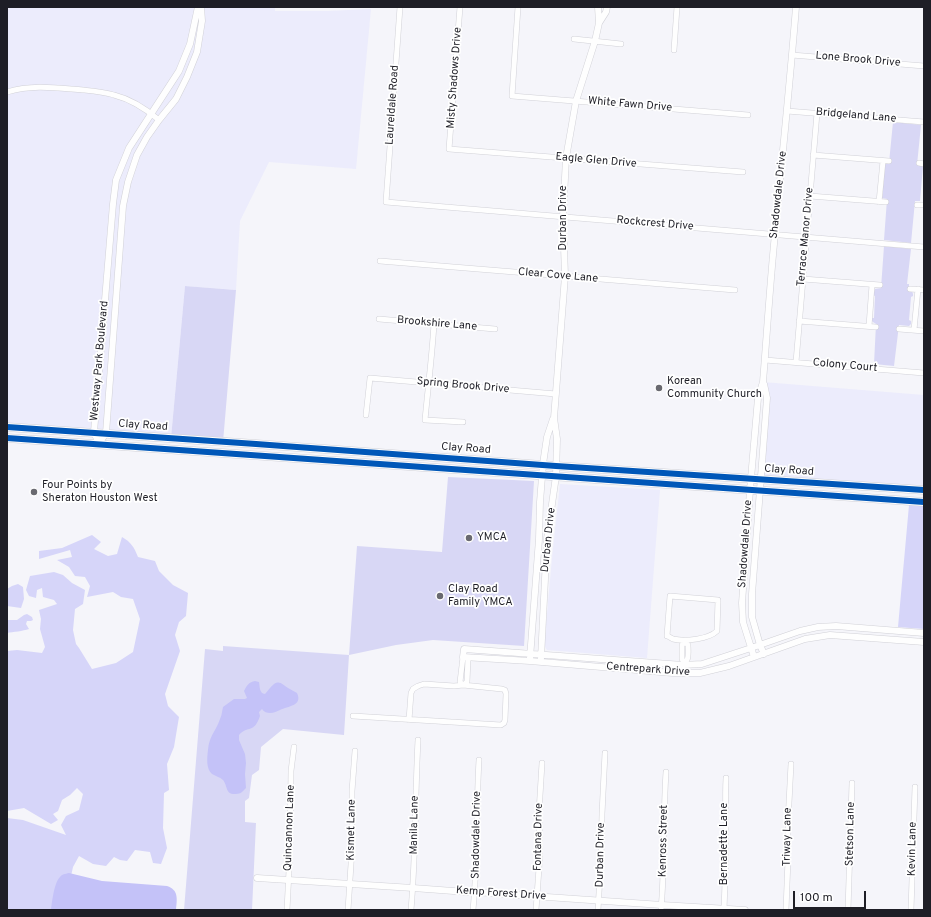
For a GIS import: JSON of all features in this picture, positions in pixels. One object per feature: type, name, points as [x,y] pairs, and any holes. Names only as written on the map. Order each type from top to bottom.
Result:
[{"type":"main road","name":"Clay Road","points":[[7,428],[94,432],[556,466],[924,490]]},
{"type":"main road","name":"Clay Road","points":[[7,438],[924,502]]},
{"type":"main road","points":[[229,453],[230,442]]},
{"type":"main road","points":[[300,447],[300,458]]},
{"type":"main road","points":[[377,464],[378,452]]},
{"type":"main road","points":[[460,469],[462,459]]},
{"type":"main road","points":[[626,481],[627,470]]},
{"type":"main road","points":[[874,498],[875,487]]},
{"type":"street","name":"Westway Park Boulevard","points":[[99,444],[94,432],[116,180],[128,148],[152,114],[179,71],[190,44],[199,7]]},
{"type":"street","name":"Westway Park Boulevard","points":[[99,444],[106,433],[123,206],[128,182],[137,155],[147,137],[176,99],[188,77],[197,52],[202,21],[199,7]]},
{"type":"street","name":"Laureldale Road","points":[[386,202],[400,7]]},
{"type":"street","name":"Misty Shadows Drive","points":[[449,149],[460,7]]},
{"type":"street","name":"White Fawn Drive","points":[[518,7],[512,96],[748,115]]},
{"type":"street","name":"Durban Drive","points":[[598,7],[600,23]]},
{"type":"street","name":"Durban Drive","points":[[540,662],[547,539],[556,476],[557,439],[554,418],[565,276],[563,217],[566,158],[576,101],[600,23],[607,7]]},
{"type":"street","points":[[674,50],[677,7]]},
{"type":"street","name":"Shadowdale Drive","points":[[754,657],[743,622],[742,603],[758,398],[763,382],[796,7]]},
{"type":"street","points":[[574,39],[620,44]]},
{"type":"street","name":"Lone Brook Drive","points":[[792,55],[924,66]]},
{"type":"street","points":[[7,92],[18,88],[50,87],[112,94],[125,99],[152,114],[159,120]]},
{"type":"street","name":"Bridgeland Lane","points":[[787,111],[924,122]]},
{"type":"street","name":"Terrace Manor Drive","points":[[796,362],[817,113]]},
{"type":"street","name":"Eagle Glen Drive","points":[[449,149],[743,172]]},
{"type":"street","points":[[813,155],[889,161]]},
{"type":"street","points":[[879,202],[883,161]]},
{"type":"street","points":[[810,196],[886,202]]},
{"type":"street","name":"Rockcrest Drive","points":[[386,202],[924,247]]},
{"type":"street","points":[[917,205],[924,205]]},
{"type":"street","name":"Clear Cove Lane","points":[[380,261],[735,290]]},
{"type":"street","points":[[803,279],[880,285]]},
{"type":"street","points":[[868,326],[872,285]]},
{"type":"street","points":[[910,288],[924,290]]},
{"type":"street","points":[[914,330],[918,289]]},
{"type":"street","name":"Brookshire Lane","points":[[379,319],[495,330]]},
{"type":"street","points":[[799,321],[876,327]]},
{"type":"street","points":[[434,324],[426,420],[463,422]]},
{"type":"street","points":[[899,329],[924,331]]},
{"type":"street","name":"Colony Court","points":[[765,360],[924,373]]},
{"type":"street","name":"Spring Brook Drive","points":[[366,415],[370,378],[556,394]]},
{"type":"street","name":"Shadowdale Drive","points":[[763,382],[767,398],[753,574],[752,617],[764,654]]},
{"type":"street","name":"Durban Drive","points":[[530,661],[543,464],[547,437],[554,418]]},
{"type":"street","points":[[744,574],[753,574]]},
{"type":"street","points":[[684,673],[684,664],[687,660],[688,654],[688,645],[685,641],[673,639],[667,636],[670,596],[718,600],[717,631],[714,634],[685,641]]},
{"type":"street","name":"Centrepark Drive","points":[[924,633],[836,626],[818,627],[800,631],[702,664],[611,660],[464,649],[466,658],[530,661],[673,673],[700,673],[729,666],[805,639],[830,635],[924,642]]},
{"type":"street","points":[[824,627],[825,636]]},
{"type":"street","points":[[887,639],[888,630]]},
{"type":"street","points":[[463,685],[460,682],[461,672],[466,658]]},
{"type":"street","points":[[463,685],[467,682],[468,672],[466,658]]},
{"type":"street","points":[[610,667],[611,660]]},
{"type":"street","points":[[461,672],[468,672]]},
{"type":"street","points":[[353,716],[410,720],[501,725],[505,720],[505,690],[463,685],[454,686],[424,684],[413,689],[411,693],[410,720]]},
{"type":"street","name":"Manila Lane","points":[[411,910],[415,855],[418,740]]},
{"type":"street","name":"Quincannon Lane","points":[[286,910],[290,851],[291,771],[294,747]]},
{"type":"street","name":"Kismet Lane","points":[[348,910],[351,884],[353,830],[352,791],[355,751]]},
{"type":"street","name":"Durban Drive","points":[[598,910],[605,753]]},
{"type":"street","name":"Shadowdale Drive","points":[[474,910],[477,860],[479,760]]},
{"type":"street","name":"Fontana Drive","points":[[536,910],[540,854],[539,812],[542,764]]},
{"type":"street","name":"Triway Lane","points":[[786,910],[791,764]]},
{"type":"street","name":"Kenross Street","points":[[662,908],[666,772]]},
{"type":"street","name":"Bernadette Lane","points":[[724,909],[726,858],[726,778]]},
{"type":"street","name":"Stetson Lane","points":[[848,910],[852,783]]},
{"type":"street","name":"Kevin Lane","points":[[911,910],[915,787]]},
{"type":"street","name":"Kemp Forest Drive","points":[[257,878],[599,900],[662,908],[745,910]]},
{"type":"shaded area","points":[[7,7],[275,7],[275,11],[371,9],[356,169],[269,162],[240,221],[236,290],[185,286],[171,438],[7,427]]},
{"type":"shaded area","points":[[893,122],[921,125],[917,165],[923,166],[920,201],[915,201],[911,243],[884,240],[887,199],[882,198],[885,163],[889,163]]},
{"type":"shaded area","points":[[884,246],[911,249],[907,284],[909,284],[909,290],[912,291],[913,294],[911,297],[909,320],[911,321],[911,324],[909,326],[899,325],[894,366],[874,364],[876,324],[872,321],[872,318],[874,318],[875,296],[873,295],[875,289],[881,288]]},
{"type":"shaded area","points":[[185,286],[236,290],[223,442],[171,438]]},
{"type":"shaded area","points":[[763,382],[924,395],[924,490],[761,479],[767,398]]},
{"type":"shaded area","name":"Clay Road Family YMCA","points":[[448,477],[534,481],[524,646],[433,640],[396,645],[349,655],[357,546],[442,552]]},
{"type":"shaded area","points":[[560,484],[660,490],[647,658],[547,650],[544,646]]},
{"type":"shaded area","points":[[909,505],[924,506],[924,629],[898,627]]},
{"type":"shaded area","points":[[92,535],[101,542],[94,549],[108,556],[117,554],[122,537],[132,545],[138,557],[155,561],[159,571],[173,585],[188,593],[186,616],[179,622],[175,635],[180,651],[165,694],[168,706],[179,717],[174,747],[167,764],[169,790],[164,793],[163,828],[167,848],[161,864],[153,863],[150,852],[135,850],[127,861],[114,857],[106,866],[93,864],[79,856],[73,867],[67,895],[82,910],[7,910],[7,818],[23,820],[66,835],[61,825],[66,816],[79,810],[83,794],[77,788],[62,800],[58,811],[53,814],[58,820],[51,824],[24,808],[7,811],[7,651],[17,650],[42,653],[45,647],[40,629],[41,619],[39,610],[57,604],[54,600],[43,597],[42,588],[37,590],[36,598],[29,596],[26,590],[30,576],[54,572],[63,575],[72,583],[85,590],[83,604],[75,609],[73,630],[76,644],[92,669],[116,663],[133,652],[140,619],[133,599],[121,597],[113,592],[87,597],[90,586],[85,577],[75,576],[69,567],[57,560],[72,557],[70,550],[39,559],[39,551],[62,548]]},
{"type":"shaded area","points":[[18,584],[23,587],[24,599],[21,608],[7,606],[7,589]]},
{"type":"shaded area","points":[[27,614],[32,617],[33,620],[27,621],[26,624],[29,629],[7,633],[7,617],[8,620],[17,620]]},
{"type":"shaded area","points":[[223,646],[349,655],[344,735],[283,729],[261,747],[259,770],[252,775],[249,798],[245,801],[245,822],[256,823],[252,910],[184,910],[205,649],[223,651]]},
{"type":"shaded area","points":[[255,681],[259,682],[261,691],[265,694],[271,686],[281,683],[297,693],[298,701],[294,705],[273,713],[267,713],[262,709],[259,712],[260,716],[258,722],[253,727],[245,730],[239,735],[239,740],[245,754],[246,788],[242,792],[232,794],[228,792],[223,780],[210,772],[207,760],[209,745],[211,737],[221,718],[223,707],[234,699],[247,698],[244,691],[248,684]]},
{"type":"shaded area","points":[[69,873],[102,881],[167,886],[175,892],[177,899],[176,910],[51,910],[56,884],[62,875]]},
{"type":"cycle path","points":[[7,427],[556,466],[924,490]]},
{"type":"cycle path","points":[[7,438],[924,502]]},
{"type":"place","name":"Korean Community Church","points":[[659,388]]},
{"type":"place","name":"Four Points by Sheraton Houston West","points":[[34,492]]},
{"type":"place","name":"YMCA","points":[[469,538]]},
{"type":"place","name":"Clay Road Family YMCA","points":[[440,596]]}]
